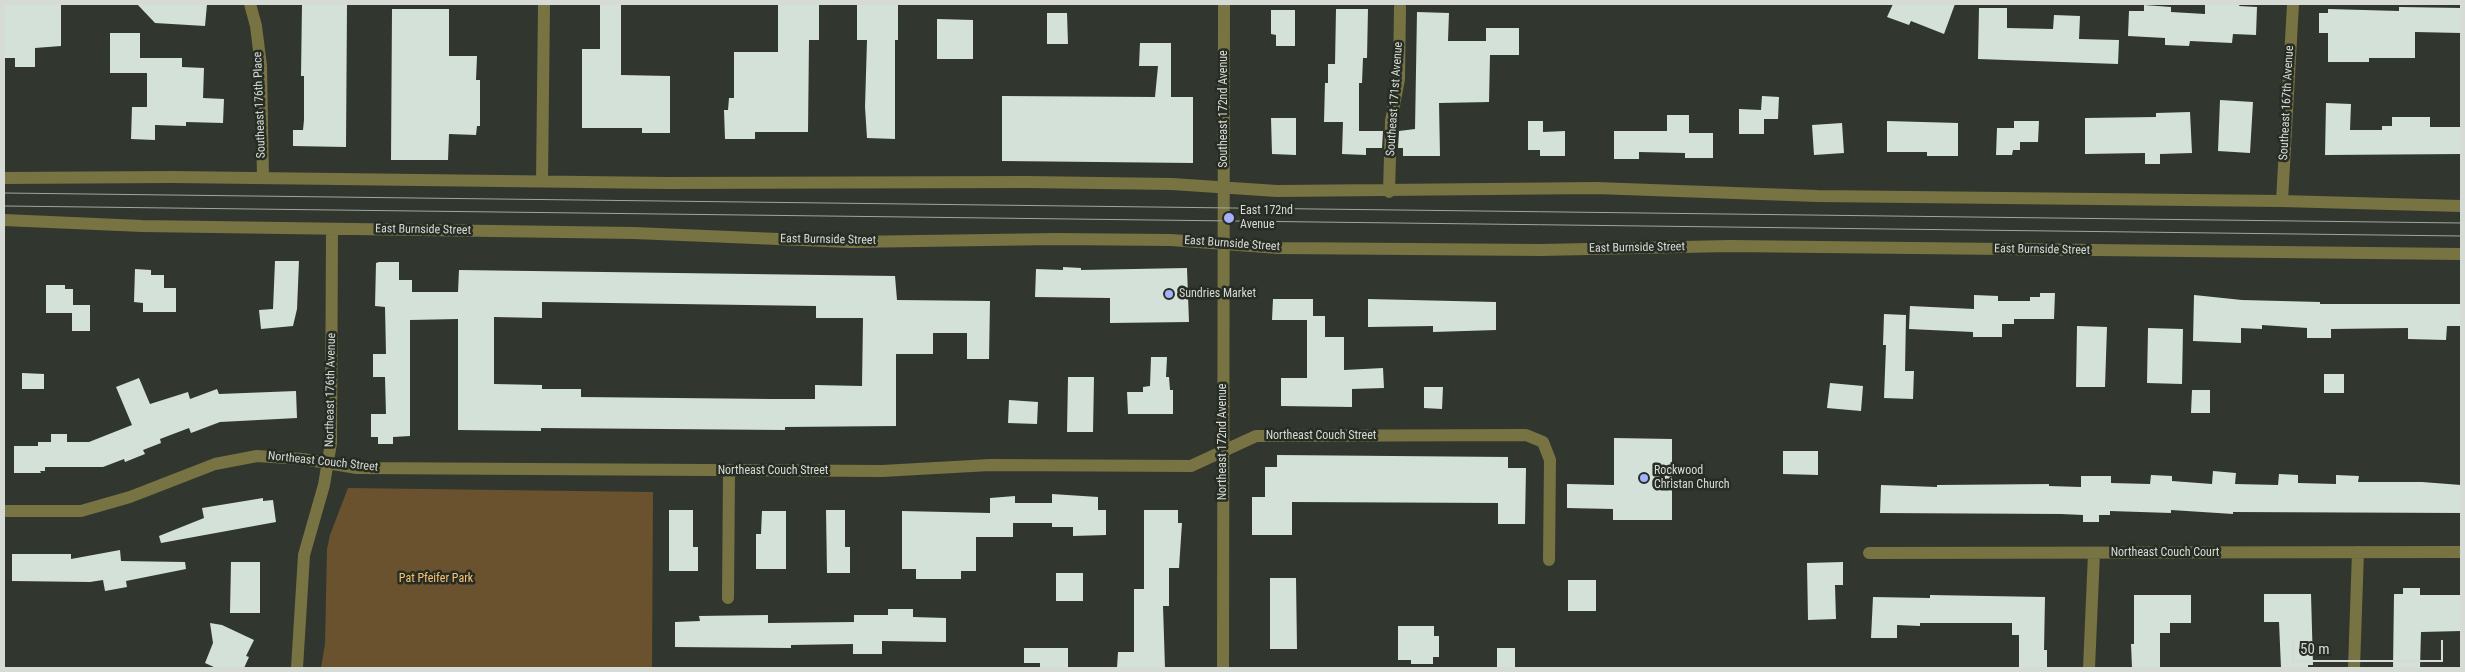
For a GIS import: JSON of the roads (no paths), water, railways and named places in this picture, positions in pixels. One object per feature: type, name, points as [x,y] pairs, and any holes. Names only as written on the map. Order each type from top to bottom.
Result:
[{"type":"street","name":"Southeast 176th Place","points":[[250,4],[256,26],[261,66],[262,178]]},
{"type":"street","points":[[542,181],[544,4]]},
{"type":"street","name":"Southeast 172nd Avenue","points":[[1224,4],[1224,215]]},
{"type":"street","name":"Southeast 167th Avenue","points":[[2282,201],[2293,4]]},
{"type":"street","name":"Southeast 171st Avenue","points":[[1390,192],[1391,121],[1399,79],[1400,7]]},
{"type":"street","points":[[4,178],[1026,182],[1172,184],[1277,191],[1390,192],[1596,188],[1818,196],[2282,201],[2461,206]]},
{"type":"street","name":"Northeast 172nd Avenue","points":[[1222,668],[1224,215]]},
{"type":"street","name":"East Burnside Street","points":[[4,220],[142,226],[634,233],[850,242],[1056,238],[1171,240],[1278,248],[1541,250],[1730,246],[2461,254]]},
{"type":"street","name":"Northeast 176th Avenue","points":[[297,668],[304,555],[324,485],[331,443],[332,229]]},
{"type":"street","name":"Northeast Couch Street","points":[[4,511],[81,511],[130,497],[215,464],[238,458],[257,456],[293,458],[357,468],[882,471],[990,465],[1191,466],[1256,436],[1526,435],[1543,442],[1550,460],[1549,560]]},
{"type":"street","points":[[728,598],[729,471]]},
{"type":"street","points":[[2354,668],[2358,552]]},
{"type":"street","name":"Northeast Couch Court","points":[[1869,553],[2461,552]]},
{"type":"street","points":[[2089,668],[2094,553]]},
{"type":"tram line","points":[[4,193],[2461,223]]},
{"type":"tram line","points":[[4,206],[2461,236]]},
{"type":"place","name":"East 172nd Avenue","points":[[1229,218]]},
{"type":"place","name":"Sundries Market","points":[[1169,294]]},
{"type":"place","name":"Rockwood Christan Church","points":[[1644,478]]},
{"type":"park label","name":"Pat Pfeifer Park","points":[[436,579]]}]
